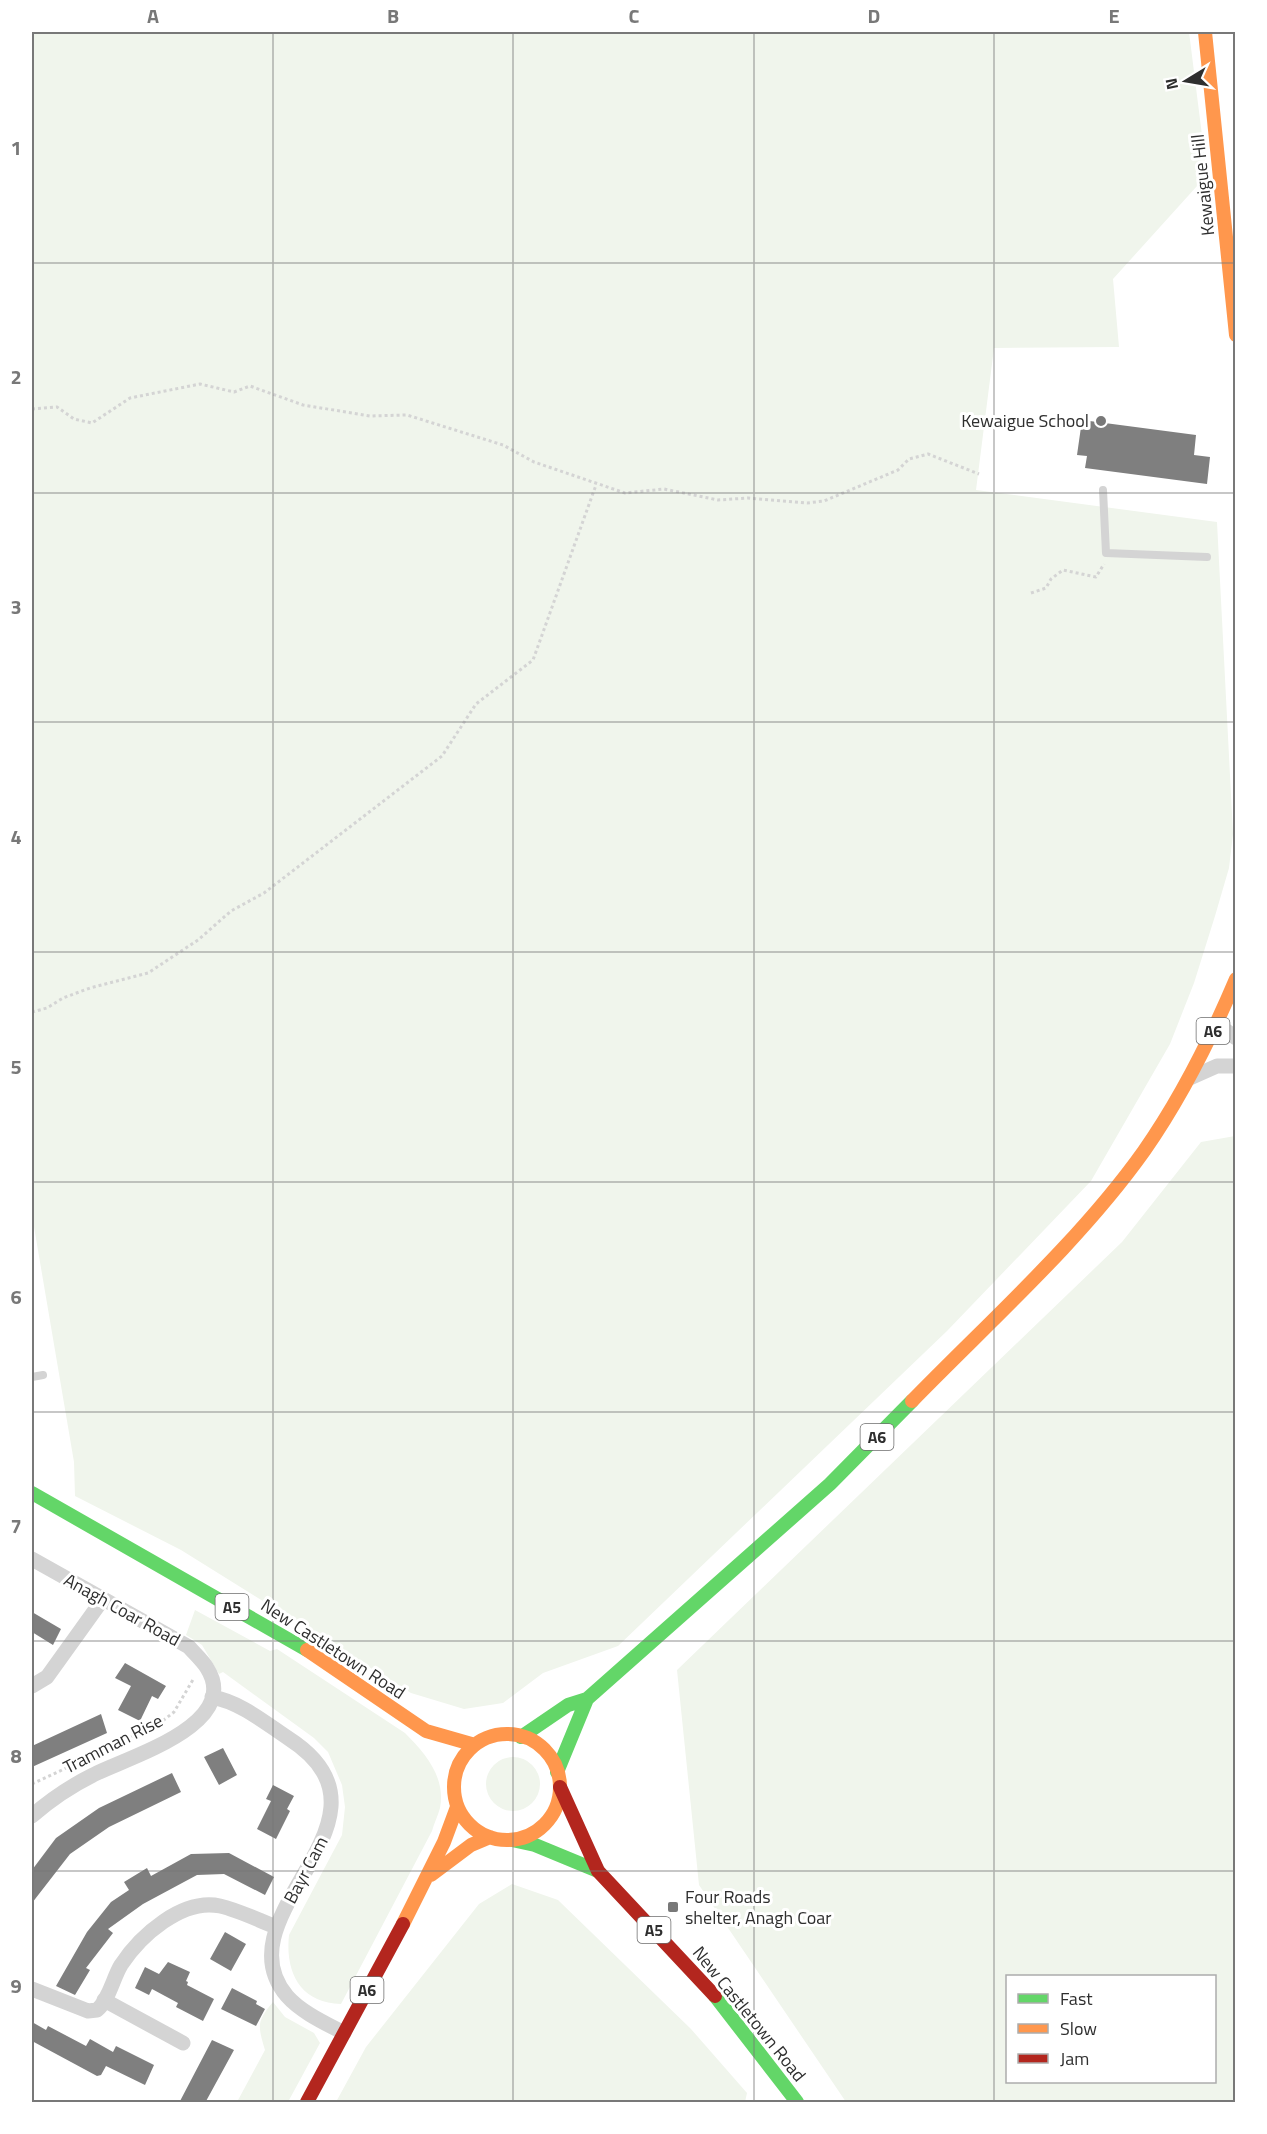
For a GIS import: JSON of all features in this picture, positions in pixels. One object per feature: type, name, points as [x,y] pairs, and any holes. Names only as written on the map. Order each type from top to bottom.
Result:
[{"type":"highway","name":"Kewaigue Hill","points":[[1205,32],[1236,335]]},
{"type":"highway","name":"A6","points":[[521,1737],[568,1705],[587,1699],[830,1484],[1094,1215],[1144,1151],[1217,1024],[1236,980]]},
{"type":"highway","name":"New Castletown Road","points":[[32,1493],[298,1644],[426,1731]]},
{"type":"highway","name":"A6","points":[[557,1772],[587,1699]]},
{"type":"highway","name":"A5","points":[[426,1731],[475,1745]]},
{"type":"highway","name":"A5","points":[[426,1731],[454,1781]]},
{"type":"highway","points":[[498,1735],[521,1737],[534,1742],[545,1752],[557,1772],[560,1787],[556,1808],[549,1819],[526,1836],[512,1839],[490,1838],[473,1828],[457,1807],[454,1781],[461,1760],[475,1745],[498,1735]]},
{"type":"highway","name":"A5","points":[[560,1787],[598,1871]]},
{"type":"highway","name":"A6","points":[[307,2103],[428,1877],[437,1854],[453,1827],[457,1807]]},
{"type":"highway","name":"A6","points":[[428,1877],[471,1845],[490,1838]]},
{"type":"highway","name":"A5","points":[[512,1839],[535,1845],[598,1871]]},
{"type":"highway","name":"New Castletown Road","points":[[598,1871],[710,1989],[797,2103]]},
{"type":"street","points":[[1217,1024],[1236,1038]]},
{"type":"street","points":[[1186,1080],[1217,1066],[1236,1066]]},
{"type":"street","name":"Anagh Coar Road","points":[[32,1559],[189,1647],[208,1669],[212,1683],[212,1697]]},
{"type":"street","points":[[32,1686],[47,1677],[103,1599]]},
{"type":"street","points":[[32,1816],[50,1800],[93,1774],[156,1748],[187,1730],[202,1716],[212,1697]]},
{"type":"street","name":"Bayr Cam","points":[[212,1697],[224,1699],[242,1708],[300,1746],[314,1759],[326,1778],[331,1815],[326,1835],[276,1927],[272,1962],[274,1975],[286,1995],[303,2009],[344,2033]]},
{"type":"street","points":[[32,1989],[88,2011],[97,2010],[116,1974],[137,1944],[156,1925],[176,1914],[218,1905],[276,1927]]},
{"type":"street","points":[[104,2000],[183,2043]]},
{"type":"lane","points":[[1103,490],[1106,553],[1207,557]]},
{"type":"lane","points":[[32,1377],[43,1375]]},
{"type":"path","points":[[32,409],[57,407],[74,420],[92,423],[130,398],[200,384],[234,392],[250,386],[303,405],[370,416],[407,415],[503,445],[534,462],[625,493],[664,489],[718,500],[748,498],[807,503],[824,501],[898,470],[909,459],[928,454],[979,474]]},
{"type":"path","points":[[32,1011],[47,1008],[63,998],[90,988],[148,973],[198,940],[231,911],[264,893],[442,756],[476,704],[533,660],[596,485]]},
{"type":"path","points":[[1031,593],[1046,588],[1051,579],[1063,570],[1096,577],[1103,568],[1106,553]]},
{"type":"path","name":"Tramman Rise","points":[[96,1754],[160,1723],[174,1712],[202,1663]]},
{"type":"path","name":"Tramman Rise","points":[[32,1784],[85,1759]]},
{"type":"shaded area","points":[[32,32],[1189,32],[1207,175],[1113,279],[1119,347],[994,348],[976,490],[1217,522],[1233,834],[1229,868],[1215,916],[1194,983],[1170,1044],[1091,1181],[947,1331],[618,1646],[543,1673],[503,1703],[464,1709],[411,1693],[181,1550],[75,1496],[74,1462],[32,1215]]},
{"type":"shaded area","points":[[1235,1136],[1235,2102],[846,2102],[699,1885],[677,1670],[1122,1242],[1201,1142]]},
{"type":"shaded area","points":[[195,1610],[270,1651],[277,1649],[405,1733],[426,1757],[437,1776],[440,1786],[440,1808],[432,1831],[341,2004],[315,1998],[305,1991],[293,1973],[288,1949],[289,1935],[342,1835],[345,1807],[342,1785],[328,1752],[314,1738],[223,1672],[219,1674],[202,1645],[186,1635]]},
{"type":"shaded area","points":[[508,1757],[518,1757],[528,1761],[536,1769],[540,1784],[536,1799],[528,1807],[518,1811],[508,1811],[498,1807],[490,1799],[486,1789],[486,1779],[490,1769],[498,1761]]},
{"type":"shaded area","points":[[512,1884],[558,1900],[691,2029],[747,2093],[745,2102],[336,2102],[366,2047],[479,1904]]},
{"type":"shaded area","points":[[273,2002],[285,2017],[314,2033],[320,2043],[288,2102],[237,2102],[265,2050],[260,2024]]},
{"type":"building","points":[[1082,420],[1196,435],[1194,455],[1210,457],[1207,484],[1085,468],[1087,456],[1077,455]]},
{"type":"building","points":[[32,1612],[61,1629],[53,1645],[32,1632]]},
{"type":"building","points":[[125,1663],[166,1686],[158,1699],[152,1696],[140,1721],[118,1710],[131,1686],[115,1678]]},
{"type":"building","points":[[101,1714],[107,1733],[32,1767],[32,1746]]},
{"type":"building","points":[[223,1748],[237,1775],[219,1785],[204,1757]]},
{"type":"building","points":[[172,1773],[181,1792],[109,1827],[70,1854],[32,1903],[32,1870],[56,1838],[99,1808]]},
{"type":"building","points":[[273,1785],[294,1796],[287,1809],[290,1811],[276,1839],[257,1829],[271,1801],[266,1799]]},
{"type":"building","points":[[229,1853],[274,1877],[265,1895],[224,1874],[197,1875],[143,1904],[108,1929],[113,1933],[86,1968],[90,1970],[75,1995],[56,1986],[87,1932],[111,1902],[129,1890],[124,1882],[147,1868],[151,1876],[191,1854]]},
{"type":"building","points":[[225,1932],[246,1944],[231,1971],[210,1959]]},
{"type":"building","points":[[168,1962],[190,1972],[186,1981],[187,1985],[214,1999],[203,2021],[176,2007],[178,2003],[152,1989],[149,1995],[135,1988],[145,1967],[159,1974]]},
{"type":"building","points":[[232,1988],[257,2001],[256,2004],[265,2009],[256,2026],[221,2009]]},
{"type":"building","points":[[32,2022],[46,2030],[48,2026],[86,2046],[90,2039],[113,2052],[116,2046],[154,2065],[145,2085],[106,2066],[101,2075],[97,2076],[32,2041]]},
{"type":"building","points":[[212,2040],[234,2050],[205,2103],[179,2103]]},
{"type":"traffic: fast","points":[[521,1737],[568,1705],[587,1699],[830,1484],[912,1401]]},
{"type":"traffic: fast","points":[[32,1493],[307,1650]]},
{"type":"traffic: fast","points":[[557,1772],[587,1699]]},
{"type":"traffic: fast","points":[[512,1840],[535,1845],[598,1871]]},
{"type":"traffic: fast","points":[[715,1996],[797,2102]]},
{"type":"traffic: slow","points":[[1205,32],[1236,335]]},
{"type":"traffic: slow","points":[[912,1401],[1063,1249],[1119,1184],[1158,1131],[1183,1089],[1236,979]]},
{"type":"traffic: slow","points":[[307,1650],[426,1731],[475,1745]]},
{"type":"traffic: slow","points":[[507,1734],[527,1738],[544,1750],[556,1767],[560,1787],[556,1807],[544,1824],[527,1836],[507,1840],[487,1836],[470,1824],[458,1807],[454,1787],[458,1767],[470,1750],[487,1738],[507,1734]]},
{"type":"traffic: slow","points":[[403,1924],[444,1842],[457,1807]]},
{"type":"traffic: slow","points":[[431,1875],[471,1845],[490,1837]]},
{"type":"traffic: jam","points":[[560,1787],[598,1871],[715,1996]]},
{"type":"traffic: jam","points":[[307,2102],[403,1924]]},
{"type":"place","name":"Kewaigue School","points":[[1101,421]]},
{"type":"place","name":"Four Roads shelter, Anagh Coar","points":[[673,1907]]}]
